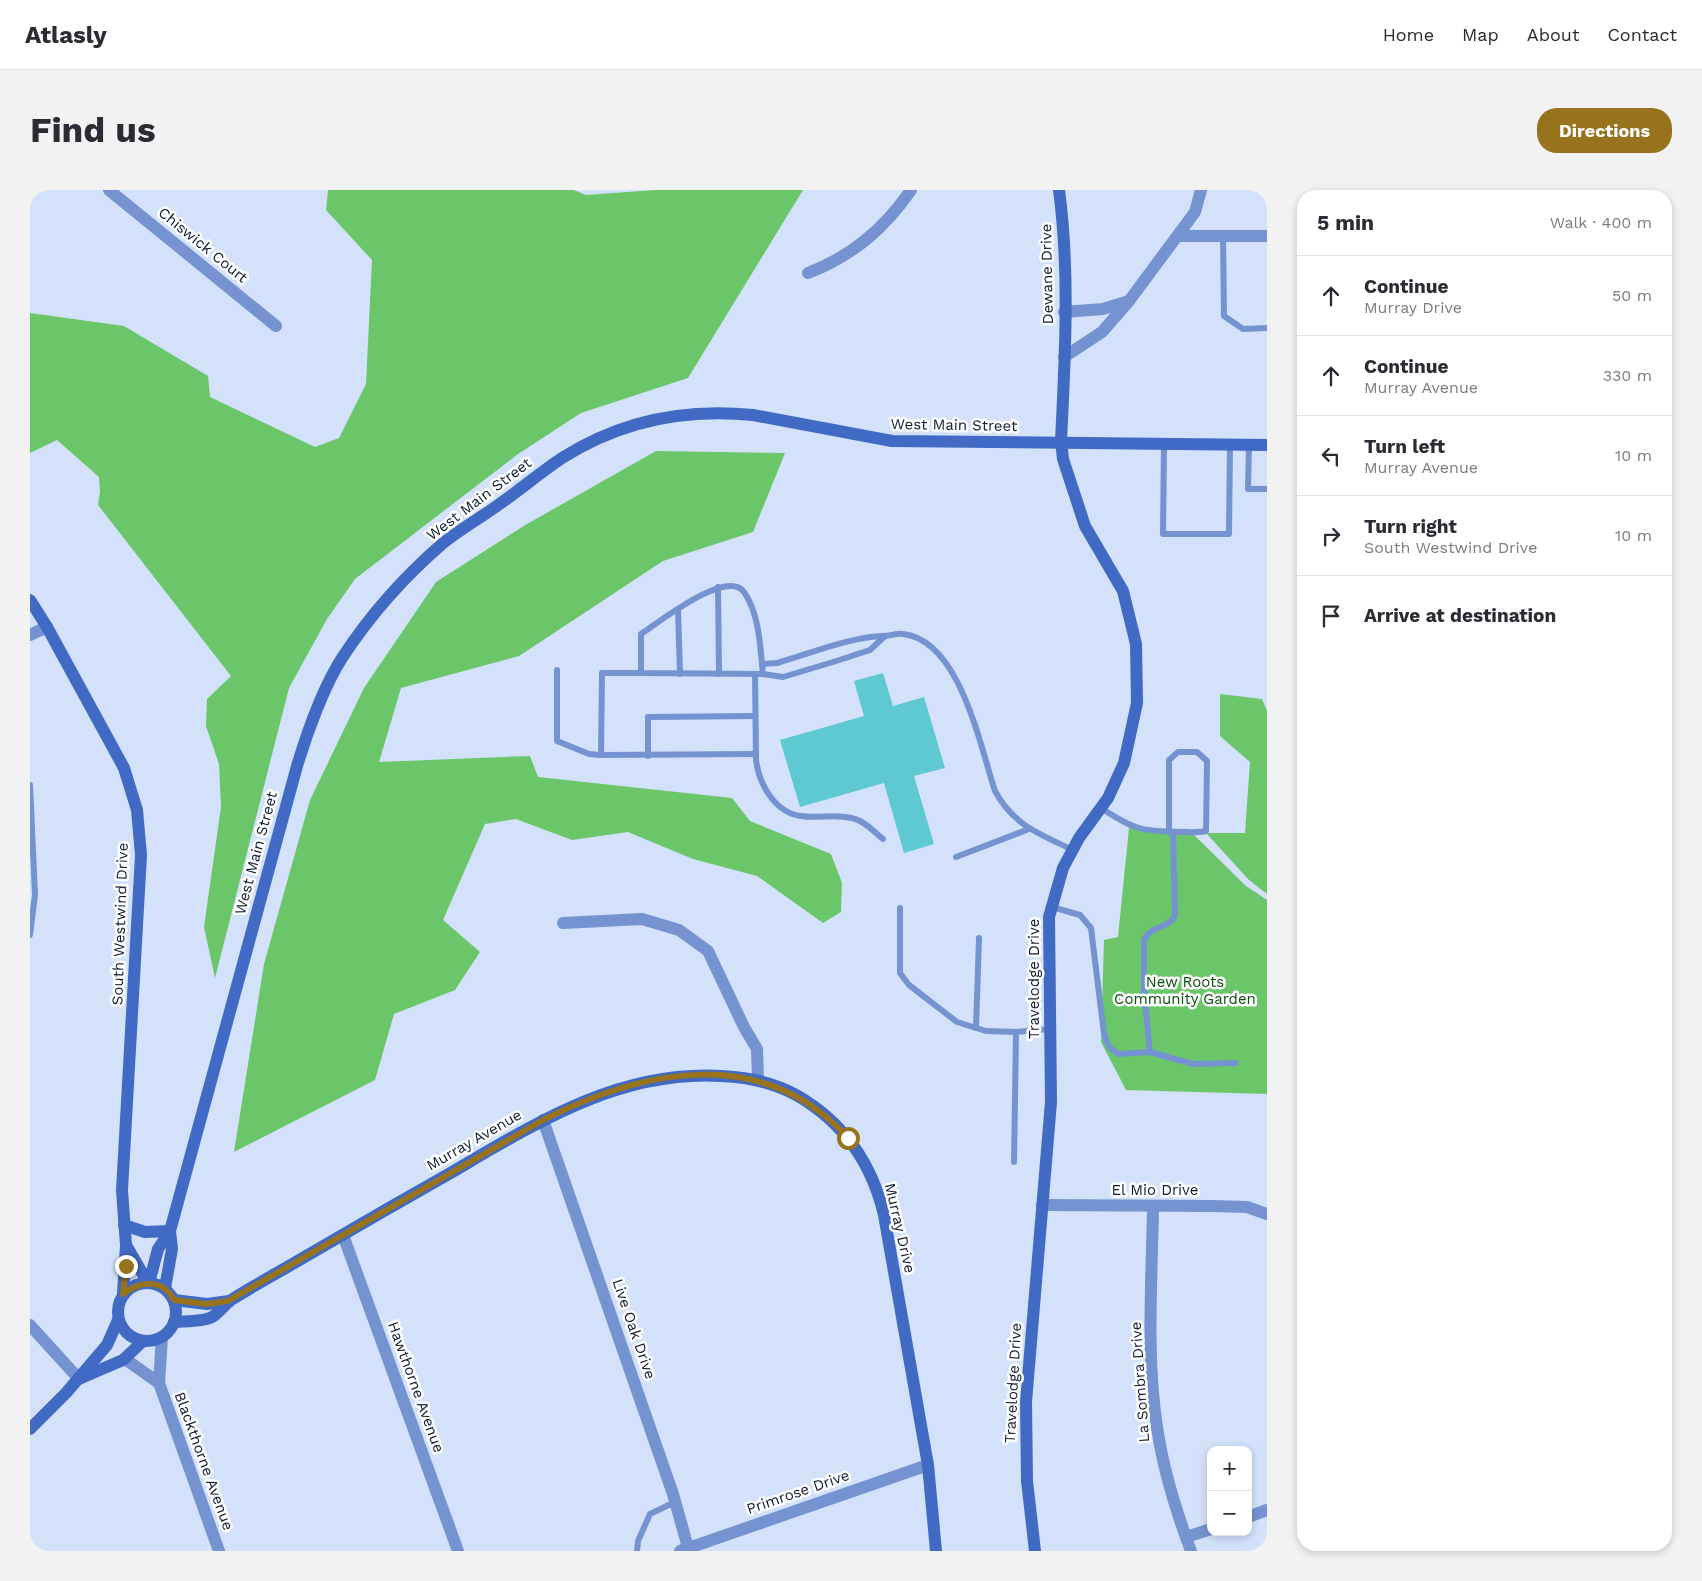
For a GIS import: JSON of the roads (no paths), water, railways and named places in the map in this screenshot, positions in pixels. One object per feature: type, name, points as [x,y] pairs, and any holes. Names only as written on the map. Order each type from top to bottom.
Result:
[{"type":"street","name":"Chiswick Court","points":[[110,190],[276,326]]},
{"type":"street","points":[[808,273],[836,262],[860,246],[901,205],[911,190]]},
{"type":"street","name":"Dewane Drive","points":[[1059,190],[1063,220],[1064,312],[1061,442]]},
{"type":"street","points":[[1064,357],[1102,332],[1129,301],[1194,212],[1201,190]]},
{"type":"street","points":[[1178,236],[1267,236]]},
{"type":"street","points":[[1064,312],[1102,309],[1129,301]]},
{"type":"street","name":"West Main Street","points":[[148,1283],[158,1249],[170,1231],[294,775],[308,731],[347,652],[375,614],[405,579],[444,543],[579,447],[620,428],[664,417],[708,412],[753,415],[892,442],[1267,444]]},
{"type":"street","name":"Travelodge Drive","points":[[1035,1551],[1027,1481],[1026,1402],[1051,1102],[1049,917],[1064,868],[1073,850],[1108,798],[1124,763],[1135,712],[1136,644],[1123,591],[1085,526],[1064,459],[1061,442]]},
{"type":"street","name":"South Westwind Drive","points":[[30,600],[47,627],[124,768],[133,796],[139,826],[141,854],[122,1190],[126,1246],[123,1294]]},
{"type":"street","points":[[30,635],[47,627]]},
{"type":"street","points":[[563,923],[642,919],[679,930],[707,950],[757,1049],[758,1080]]},
{"type":"street","name":"Murray Avenue","points":[[174,1322],[211,1318],[228,1301],[543,1120],[605,1092],[661,1078],[710,1075],[758,1080]]},
{"type":"street","name":"Murray Drive","points":[[758,1080],[792,1093],[822,1113],[842,1131],[858,1152],[874,1182],[884,1216],[928,1465],[936,1551]]},
{"type":"street","name":"Live Oak Drive","points":[[543,1120],[676,1502],[686,1550]]},
{"type":"street","name":"El Mio Drive","points":[[1042,1204],[1247,1208],[1267,1214]]},
{"type":"street","name":"La Sombra Drive","points":[[1153,1206],[1152,1319],[1157,1427],[1169,1487],[1191,1551]]},
{"type":"street","points":[[124,1225],[145,1232],[170,1231]]},
{"type":"street","name":"West Main Street","points":[[164,1288],[172,1249],[170,1231]]},
{"type":"street","name":"Hawthorne Avenue","points":[[343,1235],[458,1551]]},
{"type":"street","name":"South Westwind Drive","points":[[126,1246],[148,1283]]},
{"type":"street","points":[[30,1429],[79,1379],[108,1345],[118,1320],[118,1306],[123,1294],[134,1285],[148,1283],[164,1288],[174,1300],[176,1312],[174,1322],[170,1330],[162,1337],[143,1341],[132,1338],[123,1330],[118,1320]]},
{"type":"street","name":"Murray Avenue","points":[[174,1300],[207,1304],[228,1301]]},
{"type":"street","points":[[30,1326],[79,1379]]},
{"type":"street","name":"Blackthorne Avenue","points":[[162,1337],[159,1382],[219,1551]]},
{"type":"street","points":[[79,1379],[125,1359],[143,1341]]},
{"type":"street","name":"Blackthorne Avenue","points":[[125,1359],[159,1382]]},
{"type":"street","name":"Primrose Drive","points":[[686,1550],[928,1465]]},
{"type":"street","points":[[1252,1515],[1267,1510]]},
{"type":"street","points":[[1186,1537],[1207,1530]]},
{"type":"lane","points":[[1223,236],[1224,316],[1243,328],[1267,328]]},
{"type":"lane","points":[[1164,444],[1163,534],[1230,534],[1230,444]]},
{"type":"lane","points":[[1249,444],[1248,489],[1267,489]]},
{"type":"lane","points":[[718,587],[719,674]]},
{"type":"lane","points":[[641,673],[640,634],[718,587],[740,588],[744,592],[758,624],[763,674]]},
{"type":"lane","points":[[678,610],[680,674]]},
{"type":"lane","points":[[762,664],[777,663],[872,636],[902,634],[922,640],[942,657],[959,680],[995,791],[1000,800],[1030,830],[1073,850]]},
{"type":"lane","points":[[601,755],[602,673],[763,674],[783,677],[870,650],[885,636]]},
{"type":"lane","points":[[557,670],[557,741],[589,754],[601,755],[756,754]]},
{"type":"lane","points":[[755,674],[756,754],[758,774],[763,786],[779,805],[801,816],[826,814],[856,819],[882,839]]},
{"type":"lane","points":[[648,756],[648,717],[755,716]]},
{"type":"lane","points":[[1101,808],[1130,826],[1142,830],[1171,832],[1204,832],[1207,829],[1207,761],[1197,752],[1178,752],[1169,760],[1171,832],[1175,915],[1171,921],[1149,932],[1144,940],[1144,992],[1150,1052]]},
{"type":"lane","points":[[30,785],[35,896],[30,935]]},
{"type":"lane","points":[[956,856],[1030,830]]},
{"type":"lane","points":[[1052,907],[1080,915],[1091,928],[1104,1034],[1109,1047],[1118,1054],[1150,1052],[1193,1064],[1236,1063]]},
{"type":"lane","points":[[900,908],[900,973],[909,985],[957,1022],[976,1028],[1016,1032],[1050,1029]]},
{"type":"lane","points":[[976,1028],[979,938]]},
{"type":"lane","points":[[1014,1162],[1016,1032]]},
{"type":"lane","points":[[638,1551],[638,1541],[650,1514],[676,1502]]},
{"type":"park label","name":"New Roots Community Garden","points":[[1185,990]]}]
